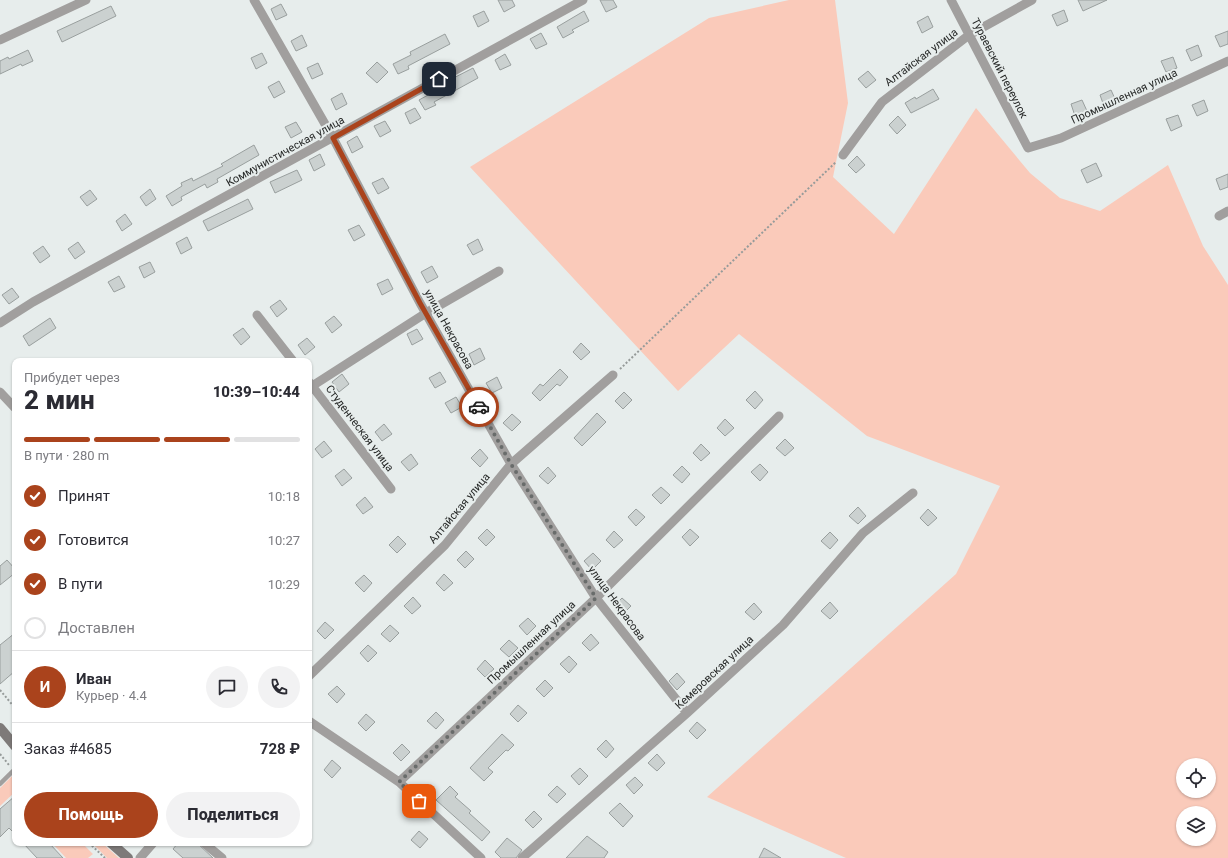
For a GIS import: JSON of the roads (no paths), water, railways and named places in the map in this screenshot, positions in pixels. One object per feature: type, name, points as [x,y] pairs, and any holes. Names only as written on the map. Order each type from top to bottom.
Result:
[{"type":"main road","points":[[0,728],[12,742]]},
{"type":"main road","points":[[114,846],[128,858]]},
{"type":"street","points":[[0,40],[86,0]]},
{"type":"street","name":"улица Некрасова","points":[[254,0],[333,138],[426,314],[511,464],[596,598],[687,714]]},
{"type":"street","name":"Коммунистическая улица","points":[[0,323],[40,298],[583,0]]},
{"type":"street","name":"Тураевский переулок","points":[[951,0],[1028,148]]},
{"type":"street","name":"Алтайская улица","points":[[843,155],[882,102],[969,35],[1032,0]]},
{"type":"street","name":"Промышленная улица","points":[[1028,148],[1061,138],[1228,61]]},
{"type":"street","points":[[1219,216],[1228,211]]},
{"type":"street","points":[[312,384],[499,271]]},
{"type":"street","points":[[257,315],[291,358]]},
{"type":"street","name":"Алтайская улица","points":[[312,673],[445,545],[511,464],[613,375]]},
{"type":"street","name":"Студенческая улица","points":[[312,388],[391,489]]},
{"type":"street","points":[[0,392],[12,405]]},
{"type":"street","name":"Промышленная улица","points":[[399,782],[596,598],[779,416]]},
{"type":"street","name":"Кемеровская улица","points":[[522,858],[687,714],[783,625],[863,533],[913,493]]},
{"type":"street","points":[[312,722],[399,782],[481,858]]},
{"type":"street","points":[[140,858],[151,846]]},
{"type":"street","points":[[208,846],[222,858]]},
{"type":"lane","points":[[0,784],[12,772]]}]
